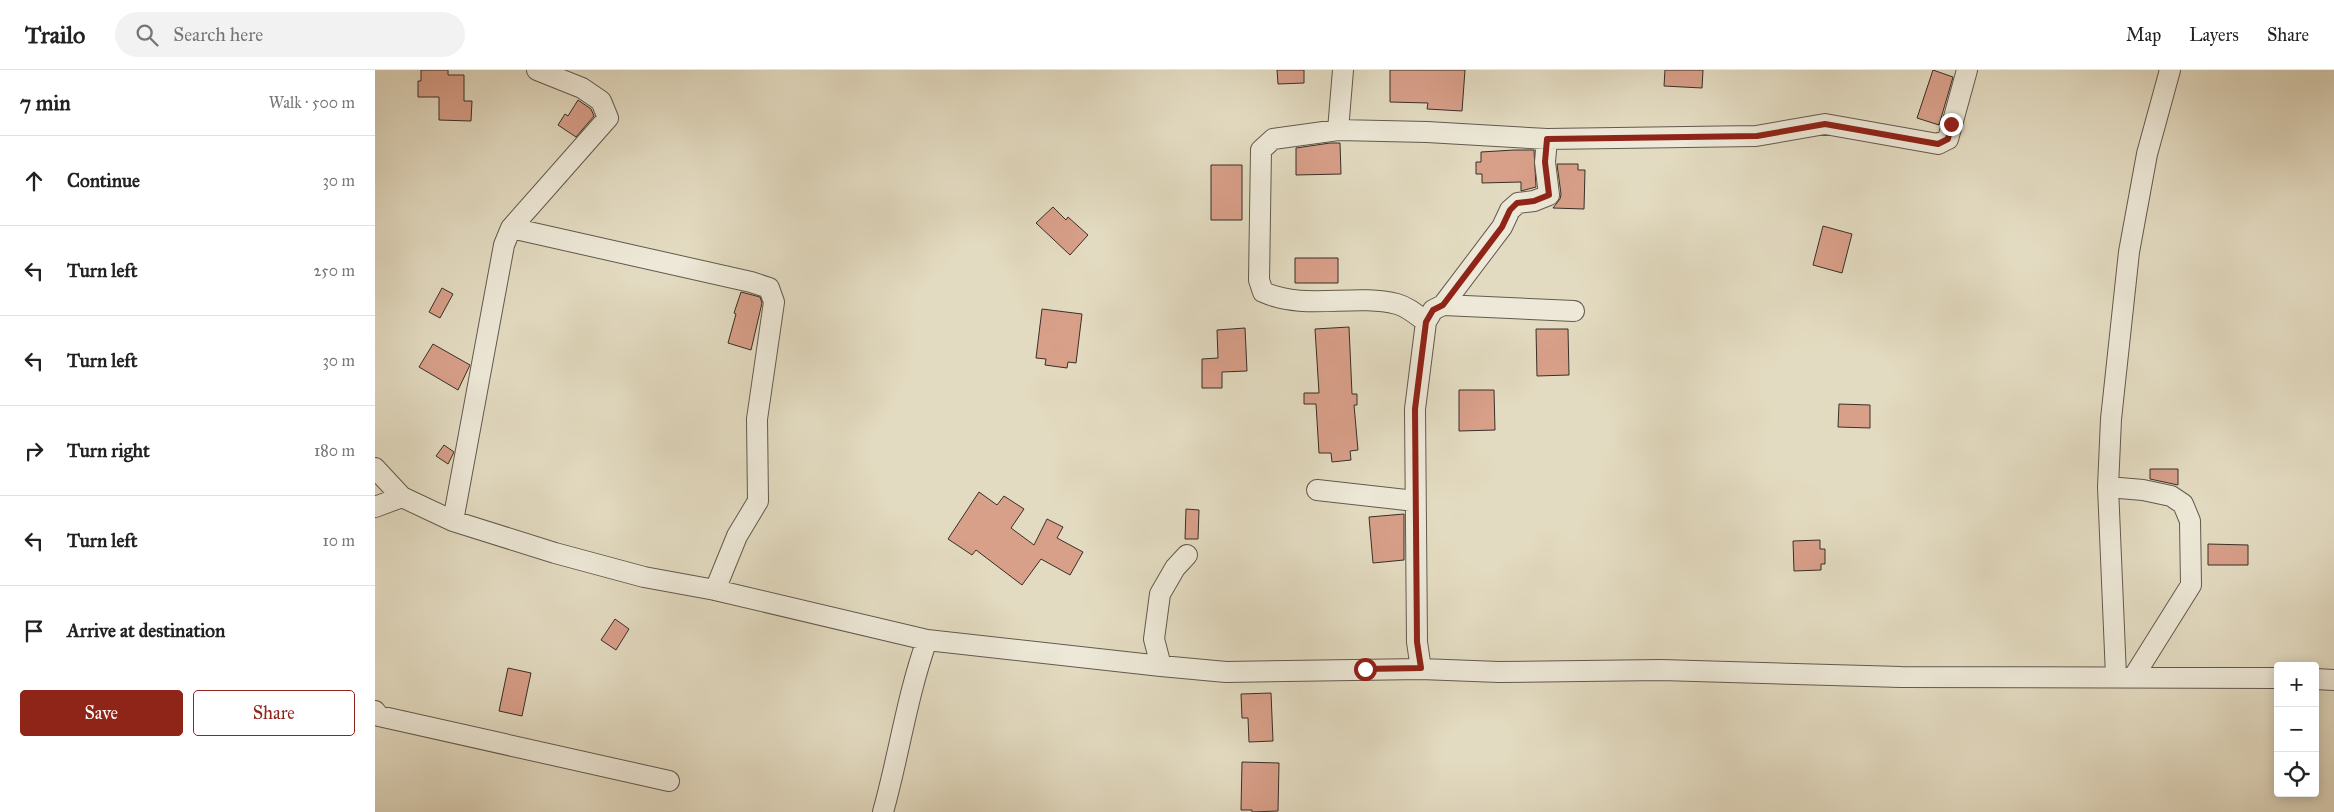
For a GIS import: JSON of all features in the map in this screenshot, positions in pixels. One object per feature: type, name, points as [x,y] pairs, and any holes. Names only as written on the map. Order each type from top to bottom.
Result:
[{"type":"street","points":[[453,521],[504,245],[511,228],[608,118],[601,101],[582,88],[537,70]]},
{"type":"street","points":[[1338,130],[1343,70]]},
{"type":"street","points":[[1426,322],[1413,311],[1398,304],[1372,301],[1338,302],[1277,298],[1263,292],[1259,280],[1261,150],[1273,139],[1338,130],[1427,132],[1547,139],[1757,136],[1825,124],[1938,144],[1948,139],[1967,70]]},
{"type":"street","points":[[2125,676],[2108,487],[2115,382],[2129,252],[2147,154],[2169,70]]},
{"type":"street","points":[[1421,668],[1417,642],[1415,409],[1426,322],[1433,310],[1443,305],[1502,227],[1510,210],[1517,203],[1534,201],[1549,195],[1545,162],[1547,139]]},
{"type":"street","points":[[511,228],[751,282],[769,288],[774,302],[757,420],[759,501],[737,536],[715,590]]},
{"type":"street","points":[[1443,305],[1574,311]]},
{"type":"street","points":[[375,468],[402,497],[453,521],[555,553],[635,574],[715,590],[927,640],[1161,666],[1226,672],[1421,668],[1499,672],[1661,670],[1901,676],[2274,678]]},
{"type":"street","points":[[2108,487],[2143,490],[2171,496],[2183,504],[2190,522],[2191,585],[2125,676]]},
{"type":"street","points":[[1317,490],[1415,501]]},
{"type":"street","points":[[375,506],[402,497]]},
{"type":"street","points":[[1161,666],[1154,639],[1160,594],[1175,568],[1187,555]]},
{"type":"street","points":[[883,812],[893,776],[898,743],[927,640]]},
{"type":"street","points":[[2319,679],[2334,680]]},
{"type":"street","points":[[375,711],[379,716],[669,781]]},
{"type":"building","points":[[421,70],[448,70],[448,75],[464,75],[464,101],[472,101],[471,121],[439,120],[439,97],[418,97],[418,81],[421,81]]},
{"type":"building","points":[[1277,70],[1304,70],[1304,83],[1278,84]]},
{"type":"building","points":[[1390,70],[1465,70],[1462,111],[1427,109],[1428,103],[1390,102]]},
{"type":"building","points":[[1665,70],[1703,70],[1702,88],[1664,86]]},
{"type":"building","points":[[1933,70],[1953,77],[1939,125],[1917,118]]},
{"type":"building","points":[[578,100],[591,109],[594,116],[576,137],[558,125],[565,114],[568,116]]},
{"type":"building","points":[[1340,143],[1341,174],[1296,175],[1296,148]]},
{"type":"building","points":[[1534,150],[1536,187],[1521,191],[1521,182],[1482,183],[1482,174],[1476,174],[1476,162],[1481,162],[1481,152]]},
{"type":"building","points":[[1557,164],[1578,164],[1578,170],[1585,170],[1584,209],[1553,208],[1560,199],[1561,194]]},
{"type":"building","points":[[1211,165],[1242,165],[1242,220],[1211,220]]},
{"type":"building","points":[[1053,207],[1066,220],[1068,217],[1088,235],[1070,255],[1036,223]]},
{"type":"building","points":[[1823,226],[1852,234],[1842,273],[1813,265]]},
{"type":"building","points":[[1295,258],[1338,258],[1338,283],[1295,283]]},
{"type":"building","points":[[442,288],[453,294],[440,318],[429,312]]},
{"type":"building","points":[[741,292],[760,297],[762,303],[751,350],[728,343],[736,314],[734,313]]},
{"type":"building","points":[[1042,309],[1082,314],[1076,363],[1068,362],[1067,368],[1045,365],[1046,359],[1036,358]]},
{"type":"building","points":[[1349,327],[1352,394],[1357,394],[1357,405],[1354,405],[1358,450],[1350,451],[1351,460],[1332,462],[1331,453],[1319,453],[1316,404],[1304,404],[1304,393],[1319,393],[1315,329]]},
{"type":"building","points":[[1245,328],[1247,371],[1222,372],[1222,388],[1202,388],[1202,359],[1218,358],[1217,330]]},
{"type":"building","points":[[1536,329],[1568,329],[1569,375],[1537,376]]},
{"type":"building","points":[[433,344],[470,365],[458,390],[419,367]]},
{"type":"building","points":[[1459,390],[1494,390],[1495,430],[1459,431]]},
{"type":"building","points":[[1839,404],[1870,405],[1870,428],[1838,427]]},
{"type":"building","points":[[444,445],[454,452],[448,464],[436,456]]},
{"type":"building","points":[[2150,469],[2178,469],[2178,485],[2150,479]]},
{"type":"building","points":[[979,492],[997,505],[1004,496],[1024,509],[1011,528],[1034,545],[1047,519],[1063,527],[1057,538],[1083,552],[1070,575],[1041,559],[1022,585],[976,550],[972,555],[948,539]]},
{"type":"building","points":[[1186,509],[1199,510],[1198,539],[1185,539]]},
{"type":"building","points":[[1404,514],[1404,560],[1373,563],[1369,517]]},
{"type":"building","points":[[1820,540],[1820,549],[1825,549],[1825,564],[1821,564],[1821,570],[1794,571],[1793,541]]},
{"type":"building","points":[[2208,544],[2248,545],[2248,565],[2208,565]]},
{"type":"building","points":[[615,619],[629,629],[616,650],[601,640]]},
{"type":"building","points":[[508,668],[531,673],[522,716],[499,711]]},
{"type":"building","points":[[1271,693],[1273,741],[1249,742],[1248,718],[1242,718],[1241,694]]},
{"type":"building","points":[[1242,762],[1279,763],[1278,811],[1252,812],[1252,810],[1241,810]]},
{"type":"route","points":[[1365,669],[1421,668],[1417,642],[1415,409],[1420,383],[1426,322],[1433,310],[1443,305],[1502,227],[1510,210],[1517,203],[1534,201],[1549,195],[1545,162],[1547,139],[1757,136],[1825,124],[1938,144],[1948,139],[1951,124]]}]
